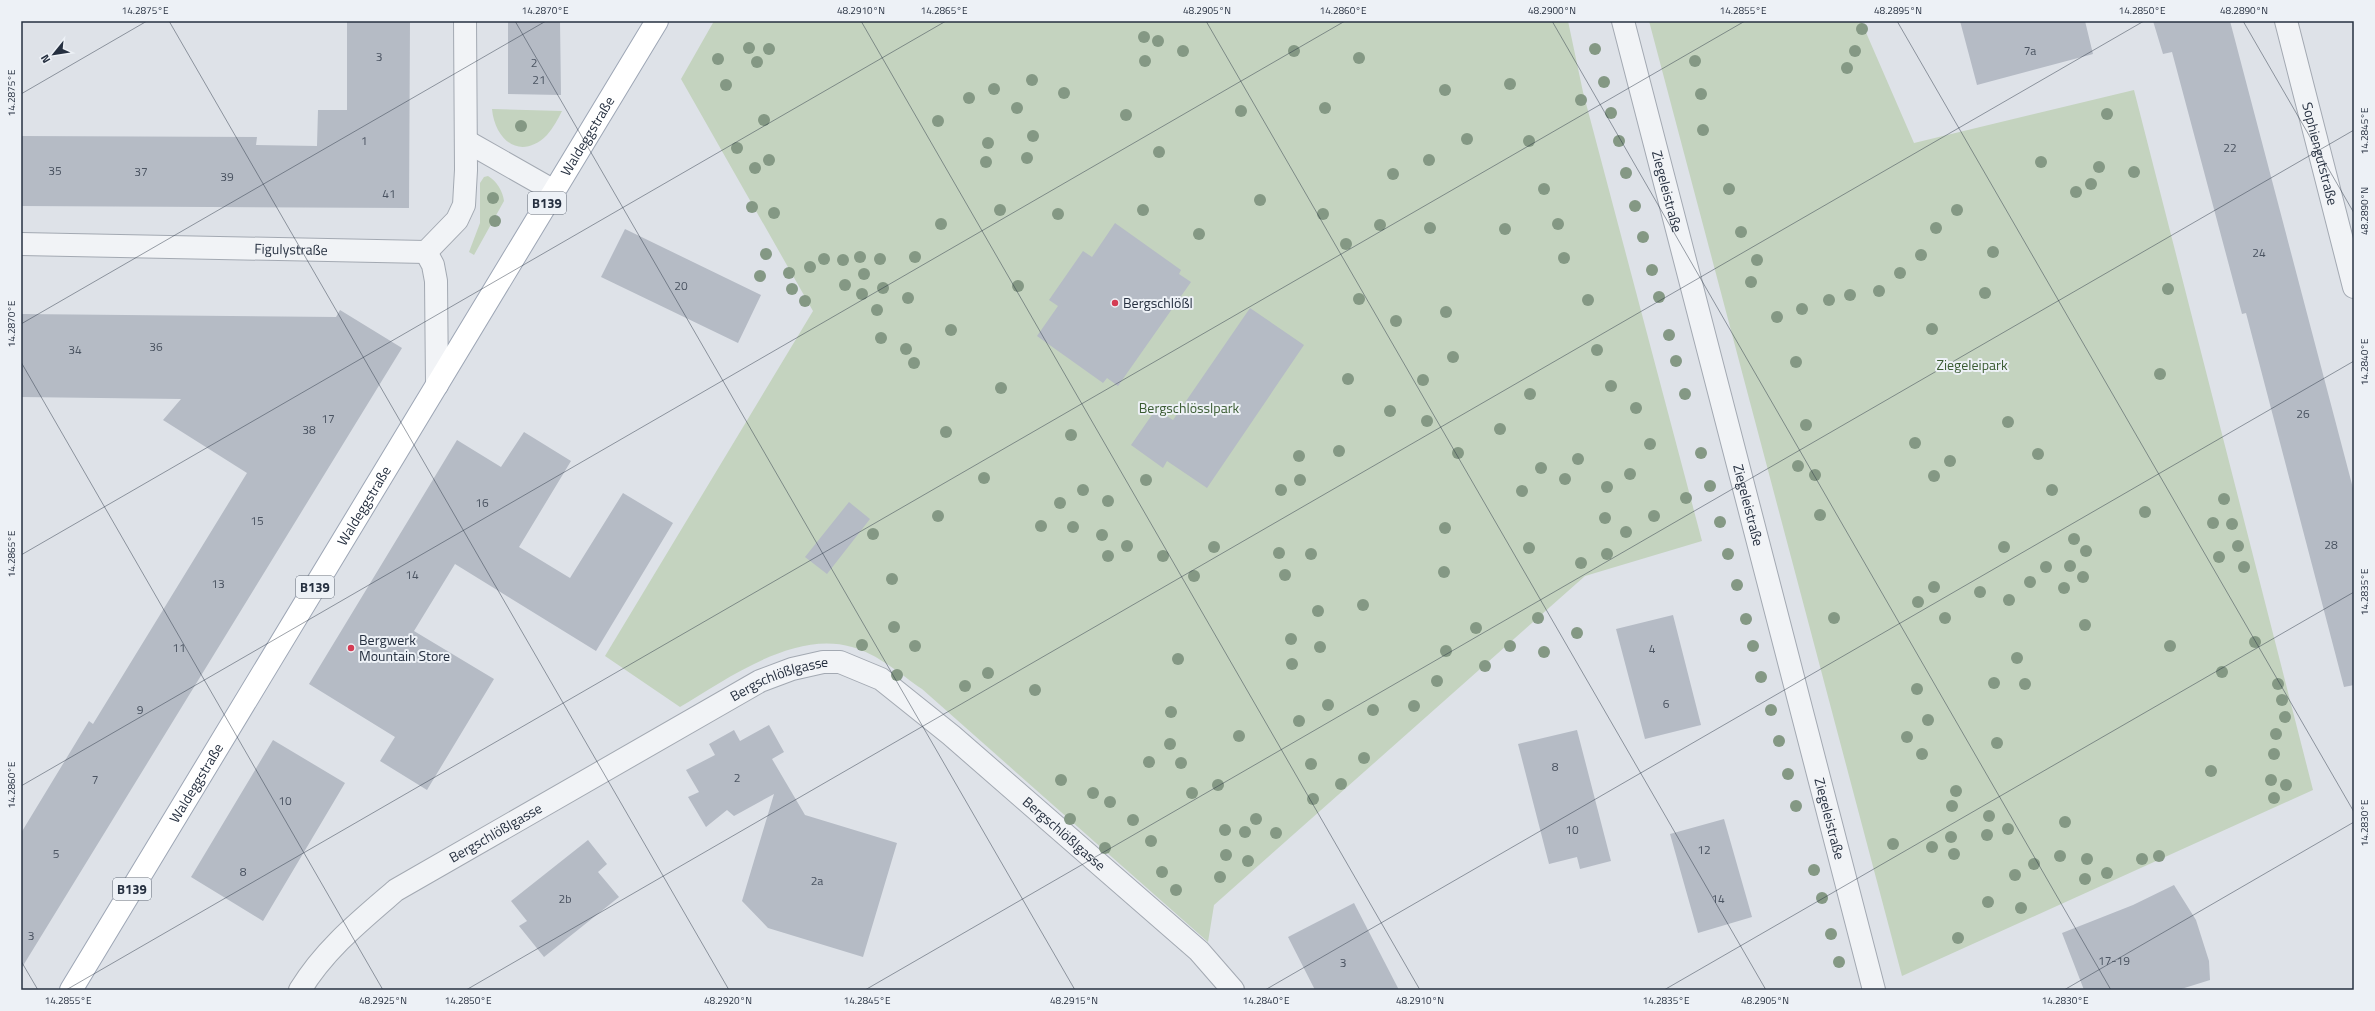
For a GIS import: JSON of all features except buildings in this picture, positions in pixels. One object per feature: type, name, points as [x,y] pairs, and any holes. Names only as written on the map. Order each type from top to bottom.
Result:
[{"type":"main road","name":"Waldeggstraße","points":[[71,990],[656,21]]},
{"type":"street","points":[[437,385],[436,281],[433,265],[426,252],[457,220],[464,204],[466,141],[465,21]]},
{"type":"street","name":"Ziegeleistraße","points":[[1622,21],[1874,990]]},
{"type":"street","name":"Sophiengutstraße","points":[[2286,21],[2354,288]]},
{"type":"street","points":[[466,141],[554,191]]},
{"type":"street","name":"Figulystraße","points":[[21,244],[426,252]]},
{"type":"street","name":"Bergschlößlgasse","points":[[300,990],[314,967],[345,933],[396,890],[760,681],[792,669],[828,662],[840,662],[881,679],[950,735],[1199,951],[1233,990]]},
{"type":"green space","name":"Bergschlösslpark","points":[[714,21],[1568,21],[1583,92],[1702,541],[1585,576],[1214,905],[1208,942],[922,689],[871,654],[852,647],[830,644],[807,645],[784,651],[740,671],[680,707],[605,656],[813,311],[681,79]]},
{"type":"green space","name":"Ziegeleipark","points":[[1649,21],[1861,21],[1914,143],[2134,90],[2313,790],[1902,976]]},
{"type":"green space","points":[[492,109],[562,111],[547,135],[537,143],[519,147],[511,144],[498,130]]},
{"type":"green space","points":[[488,176],[499,187],[504,201],[474,255],[469,252],[480,223],[480,183],[484,177]]},
{"type":"place","name":"Bergschlößl","points":[[1115,303]]},
{"type":"place","name":"Bergwerk Mountain Store","points":[[351,648]]}]
